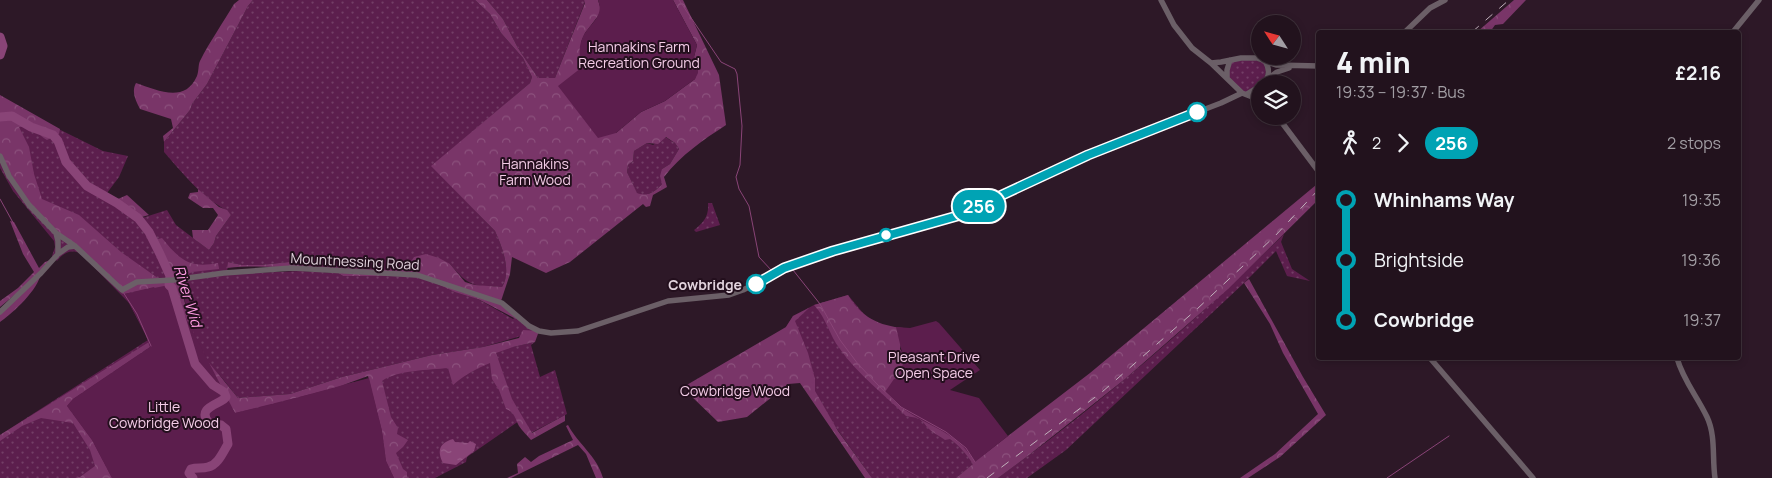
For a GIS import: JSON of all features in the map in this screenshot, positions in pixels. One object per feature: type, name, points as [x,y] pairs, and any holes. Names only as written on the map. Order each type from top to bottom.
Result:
[{"type":"street","points":[[1161,0],[1180,33],[1192,48],[1211,63],[1232,84],[1251,96]]},
{"type":"street","points":[[1407,30],[1430,8],[1445,0]]},
{"type":"street","points":[[1735,30],[1759,0]]},
{"type":"street","points":[[1211,63],[1251,58]]},
{"type":"street","points":[[1227,78],[1230,60]]},
{"type":"street","points":[[1274,65],[1291,67],[1316,66]]},
{"type":"street","points":[[1273,75],[1291,67]]},
{"type":"street","points":[[1225,101],[1230,95],[1232,84]]},
{"type":"street","name":"Mountnessing Road","points":[[0,156],[16,188],[29,205],[56,233],[75,246],[122,290],[137,282],[155,282],[224,273],[292,268],[417,275],[502,303],[529,326],[539,331],[551,333],[578,331],[668,301],[736,293],[794,264],[881,236],[957,216],[1114,144],[1251,90]]},
{"type":"street","points":[[1284,125],[1316,168]]},
{"type":"street","points":[[56,233],[58,254]]},
{"type":"street","points":[[0,312],[42,274],[58,254],[68,247],[75,246]]},
{"type":"street","points":[[1432,360],[1533,478]]},
{"type":"street","points":[[1678,360],[1688,385],[1707,416],[1711,428],[1715,478]]},
{"type":"green space","points":[[239,0],[253,0],[248,6],[207,84],[192,104],[190,110],[164,142],[163,136],[173,128],[171,119],[140,109],[134,93],[136,83],[170,93],[185,90],[192,85],[197,76],[199,63],[208,46],[234,4]]},
{"type":"green space","points":[[253,0],[475,0],[490,14],[501,33],[523,58],[532,77],[530,83],[432,166],[495,231],[506,266],[505,281],[502,287],[472,284],[462,277],[450,264],[410,263],[395,269],[381,270],[312,266],[289,262],[242,265],[228,262],[227,274],[300,271],[338,273],[343,276],[400,276],[427,279],[478,299],[513,319],[517,316],[539,331],[483,347],[432,355],[342,377],[290,394],[238,398],[218,373],[243,407],[535,342],[531,345],[540,377],[555,370],[567,414],[529,434],[519,421],[467,457],[466,462],[435,478],[0,478],[0,435],[148,340],[130,304],[80,253],[67,252],[57,261],[52,256],[55,247],[54,241],[13,191],[0,168],[0,100],[103,151],[128,156],[119,177],[107,193],[118,199],[116,202],[142,218],[167,210],[176,225],[209,250],[216,236],[231,215],[209,199],[185,176],[164,152],[164,142],[190,110],[192,104],[207,84],[248,6]],"holes":[[[181,284],[192,332],[171,297]]]},
{"type":"green space","name":"Hannakins Farm Wood","points":[[475,0],[487,0],[503,19],[518,48],[538,78],[555,78],[585,3],[584,0],[598,0],[601,10],[581,42],[581,68],[616,133],[641,112],[665,101],[695,79],[698,64],[694,57],[697,45],[673,0],[683,0],[719,75],[726,125],[693,148],[671,169],[664,177],[667,187],[653,195],[650,206],[646,207],[643,204],[570,262],[546,273],[512,257],[510,274],[501,301],[517,316],[516,319],[478,299],[455,292],[427,279],[400,276],[343,276],[338,273],[283,268],[227,268],[228,262],[242,265],[260,265],[289,262],[312,266],[381,270],[395,269],[410,263],[414,257],[426,254],[450,264],[465,282],[475,285],[502,287],[505,281],[506,266],[495,231],[431,166],[530,83],[532,77],[523,58],[501,33],[490,14]],"holes":[[[666,137],[675,143],[679,149],[670,164],[662,169],[660,176],[662,184],[651,193],[637,193],[627,172],[628,165],[633,161],[634,151],[647,143],[658,144]]]},
{"type":"green space","points":[[487,0],[584,0],[585,2],[555,78],[538,78],[518,48],[503,19]]},
{"type":"green space","name":"Hannakins Farm Recreation Ground","points":[[598,0],[673,0],[697,45],[694,57],[698,64],[698,73],[695,79],[665,101],[641,112],[616,133],[598,138],[558,86],[581,68],[581,42],[598,16],[600,6]]},
{"type":"green space","points":[[1514,0],[1526,0],[1503,24],[1495,25],[1491,30],[1479,30]]},
{"type":"green space","points":[[1251,60],[1251,65],[1265,65],[1266,75],[1251,75],[1251,90],[1247,93],[1242,92],[1228,77],[1230,62]]},
{"type":"green space","points":[[0,95],[60,129],[59,134],[47,140],[32,128],[19,127],[29,147],[34,174],[42,199],[79,215],[121,252],[162,281],[170,280],[170,276],[152,237],[155,240],[162,238],[174,252],[186,261],[199,265],[218,263],[219,269],[192,272],[179,279],[192,332],[205,358],[238,398],[290,394],[342,377],[432,355],[483,347],[519,338],[523,330],[539,331],[535,342],[496,353],[512,399],[532,433],[565,415],[565,421],[531,440],[520,428],[513,414],[506,409],[499,390],[492,379],[490,363],[470,372],[453,385],[448,368],[414,371],[388,377],[382,381],[391,417],[398,428],[397,434],[408,440],[396,453],[403,469],[407,472],[407,478],[394,478],[386,461],[382,431],[368,376],[335,388],[235,413],[154,287],[124,294],[122,290],[56,233],[29,205],[0,156]]},
{"type":"green space","points":[[665,137],[675,143],[679,149],[670,164],[662,169],[662,184],[651,193],[637,194],[627,172],[628,165],[633,161],[634,151],[647,143],[653,145]]},
{"type":"green space","points":[[1316,185],[1316,202],[1228,289],[1125,379],[998,478],[956,478],[973,464],[957,444],[950,439],[945,440],[931,431],[920,420],[906,416],[863,376],[836,344],[822,316],[814,305],[848,295],[853,303],[871,319],[887,325],[904,328],[900,349],[903,356],[902,367],[899,379],[894,379],[982,456],[1090,373]]},
{"type":"green space","points":[[198,189],[231,215],[216,236],[209,250],[193,238],[192,230],[208,230],[218,215],[213,208],[203,208],[188,198],[190,193],[198,192]]},
{"type":"green space","points":[[127,195],[149,215],[138,218],[116,202]]},
{"type":"green space","points":[[708,203],[712,203],[720,225],[696,232],[694,230],[707,215]]},
{"type":"green space","points":[[10,221],[14,222],[39,268],[50,260],[29,283],[0,307],[0,301],[18,288],[34,272],[23,254]]},
{"type":"green space","points":[[1284,234],[1281,242],[1292,269],[1310,281],[1287,276],[1276,251],[1066,450],[1027,478],[998,478],[1146,362]]},
{"type":"green space","points":[[41,273],[39,280],[30,293],[12,313],[0,322],[0,311]]},
{"type":"green space","points":[[1249,279],[1326,415],[1280,457],[1248,478],[1240,478],[1275,454],[1318,414],[1283,353],[1270,324],[1244,283]]},
{"type":"green space","name":"Little Cowbridge Wood","points":[[169,285],[235,413],[369,378],[382,431],[386,461],[394,478],[112,478],[92,440],[67,406],[73,399],[150,347],[145,333],[124,294]]},
{"type":"green space","points":[[848,295],[982,457],[956,478],[872,478],[814,397],[786,327],[793,316],[814,305]]},
{"type":"green space","name":"Cowbridge Wood","points":[[809,308],[795,321],[808,353],[815,379],[815,391],[838,431],[872,478],[865,478],[800,383],[788,384],[747,417],[718,422],[689,394],[685,386],[786,327],[793,316]]},
{"type":"green space","name":"Pleasant Drive Open Space","points":[[936,321],[980,370],[950,390],[979,398],[1008,436],[975,462],[967,451],[950,436],[912,415],[885,392],[894,379],[899,378],[904,361],[896,327],[910,328]]},
{"type":"green space","points":[[149,342],[150,347],[73,399],[67,406],[92,440],[112,478],[75,478],[80,477],[95,466],[90,450],[73,423],[41,418],[22,426],[0,441],[0,435]]},
{"type":"green space","points":[[568,425],[596,463],[603,478],[596,478],[586,454],[578,445],[511,478],[507,478],[518,473],[517,464],[525,457],[531,462],[539,456],[573,440],[566,426]]},
{"type":"water","points":[[453,439],[455,442],[468,443],[470,441],[476,444],[474,451],[456,465],[443,463],[440,455],[442,445]]},
{"type":"waterway","points":[[679,0],[721,62],[735,69],[737,74],[742,126],[740,165],[736,177],[739,189],[749,206],[759,257],[772,271]]},
{"type":"waterway","name":"River Wid","points":[[0,37],[3,46],[0,55]]},
{"type":"waterway","name":"River Wid","points":[[0,117],[12,116],[31,127],[53,135],[58,141],[66,162],[87,186],[117,203],[138,218],[149,232],[170,276],[169,285],[172,288],[195,364],[213,385],[224,392],[226,397],[205,413],[209,423],[221,425],[226,429],[228,444],[215,464],[206,468],[191,469],[189,473],[193,478]]},
{"type":"waterway","points":[[0,199],[16,228]]},
{"type":"waterway","points":[[793,270],[820,304],[840,340],[858,364],[901,407],[946,432],[966,448],[975,462]]},
{"type":"waterway","points":[[123,292],[137,314],[151,346]]},
{"type":"waterway","points":[[1387,478],[1449,436]]},
{"type":"railway","points":[[1474,30],[1509,0]]},
{"type":"railway","points":[[987,478],[1102,392],[1196,310],[1275,236],[1316,192]]},
{"type":"bus line","name":"256","points":[[756,284],[794,264],[881,236],[896,234],[957,216],[1088,155],[1197,112]]},
{"type":"place","name":"Cowbridge","points":[[756,284]]}]
